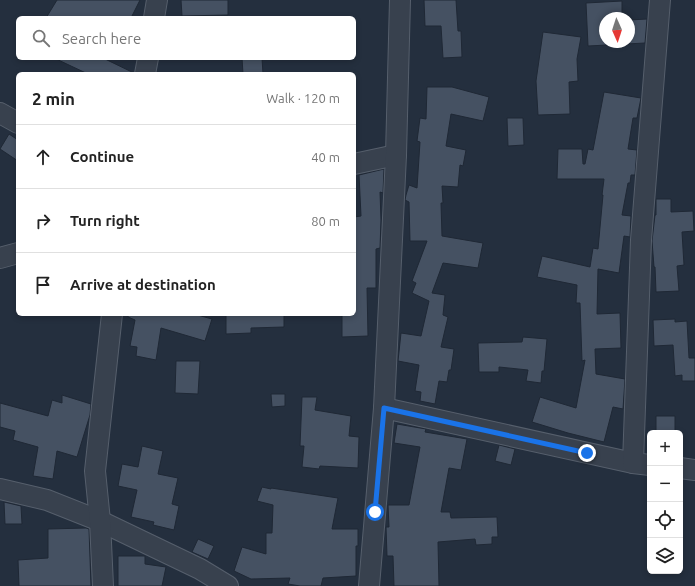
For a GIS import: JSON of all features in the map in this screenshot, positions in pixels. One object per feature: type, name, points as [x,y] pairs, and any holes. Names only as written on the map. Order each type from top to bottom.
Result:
[{"type":"street","points":[[154,16],[157,0]]},
{"type":"street","points":[[369,586],[384,408],[396,155],[400,0]]},
{"type":"street","points":[[384,408],[642,464],[641,240],[660,0]]},
{"type":"street","points":[[145,72],[148,60]]},
{"type":"street","points":[[0,113],[16,122]]},
{"type":"street","points":[[356,164],[396,155]]},
{"type":"street","points":[[0,258],[16,254]]},
{"type":"street","points":[[103,586],[100,521],[95,472],[112,316]]},
{"type":"street","points":[[683,468],[695,470]]},
{"type":"street","points":[[0,489],[47,500],[100,521],[200,569],[228,586]]},
{"type":"building","points":[[57,0],[140,0],[132,16],[47,16]]},
{"type":"building","points":[[181,0],[228,0],[228,15],[182,16]]},
{"type":"building","points":[[424,0],[456,0],[458,31],[461,31],[462,57],[443,58],[441,26],[425,26]]},
{"type":"building","points":[[622,1],[622,12],[599,12],[599,45],[588,46],[586,3]]},
{"type":"building","points":[[647,19],[645,43],[635,44],[635,20]]},
{"type":"building","points":[[543,32],[581,37],[577,59],[578,81],[569,82],[570,114],[538,115],[536,81]]},
{"type":"building","points":[[58,60],[107,60],[132,72],[84,72]]},
{"type":"building","points":[[242,60],[262,60],[263,72],[243,72]]},
{"type":"building","points":[[427,87],[452,87],[489,97],[483,121],[451,114],[446,146],[466,150],[463,166],[460,165],[458,187],[442,186],[442,236],[483,243],[478,268],[443,263],[432,293],[445,295],[443,315],[448,317],[441,347],[454,349],[451,370],[449,370],[447,382],[439,381],[435,404],[420,401],[421,392],[415,391],[419,365],[398,361],[401,333],[421,336],[429,301],[412,293],[416,283],[412,281],[427,241],[410,241],[409,202],[405,200],[409,185],[417,188],[420,142],[417,141],[420,118],[426,119]]},
{"type":"building","points":[[604,92],[641,98],[637,118],[633,118],[628,149],[637,150],[635,175],[631,175],[630,183],[628,183],[622,215],[631,216],[630,237],[624,236],[619,273],[598,269],[597,314],[620,313],[621,348],[595,349],[596,374],[625,379],[623,409],[613,407],[604,442],[532,422],[540,397],[576,408],[585,360],[582,361],[580,303],[576,303],[577,285],[537,277],[542,256],[590,267],[593,248],[598,249],[604,179],[557,179],[558,149],[582,149],[583,164],[585,164],[588,149],[593,150]]},
{"type":"building","points":[[507,118],[523,118],[524,145],[508,146]]},
{"type":"building","points":[[9,134],[16,139],[16,160],[0,149]]},
{"type":"building","points":[[384,169],[383,193],[380,192],[380,248],[376,249],[376,288],[367,288],[368,336],[342,337],[342,316],[356,316],[356,217],[361,216],[359,175]]},
{"type":"building","points":[[656,199],[671,199],[671,212],[693,211],[694,231],[682,232],[684,265],[677,266],[679,291],[656,292],[652,241],[656,215]]},
{"type":"building","points":[[201,316],[212,319],[205,341],[161,328],[156,360],[136,356],[137,347],[130,346],[135,320],[128,317]]},
{"type":"building","points":[[226,316],[284,316],[284,327],[251,328],[251,333],[226,334]]},
{"type":"building","points":[[675,319],[675,322],[687,321],[689,358],[695,358],[695,381],[682,381],[682,375],[675,376],[673,345],[654,346],[653,320]]},
{"type":"building","points":[[523,337],[547,339],[544,371],[542,371],[541,383],[526,381],[528,370],[499,367],[499,372],[479,372],[478,343],[522,342]]},
{"type":"building","points":[[176,361],[200,361],[198,394],[175,393]]},
{"type":"building","points":[[271,394],[285,394],[285,406],[272,407]]},
{"type":"building","points":[[62,395],[91,404],[90,415],[77,457],[57,451],[53,479],[33,476],[38,447],[13,440],[15,431],[0,427],[0,403],[48,416],[52,400],[62,403]]},
{"type":"building","points":[[302,397],[317,397],[315,410],[351,416],[349,436],[359,437],[358,468],[320,466],[319,469],[302,467],[304,446],[300,446]]},
{"type":"building","points":[[656,416],[675,416],[675,430],[656,430]]},
{"type":"building","points":[[397,424],[426,429],[425,432],[467,439],[461,470],[449,468],[441,512],[450,512],[451,518],[497,517],[498,537],[492,537],[492,544],[476,545],[475,539],[438,542],[439,586],[394,586],[393,556],[387,556],[386,527],[389,527],[388,505],[409,505],[420,447],[394,443]]},
{"type":"building","points":[[499,445],[515,449],[511,465],[495,461]]},
{"type":"building","points":[[142,446],[163,451],[158,474],[178,478],[172,504],[179,506],[174,530],[153,525],[154,522],[131,517],[137,490],[118,486],[122,464],[138,467]]},
{"type":"building","points":[[262,487],[338,498],[332,529],[358,529],[358,546],[356,546],[356,576],[323,578],[321,586],[300,586],[288,584],[290,578],[251,579],[234,571],[242,547],[266,554],[266,533],[272,533],[273,505],[257,501]]},
{"type":"building","points":[[4,502],[21,506],[22,524],[5,524]]},
{"type":"building","points":[[48,529],[89,529],[91,586],[19,586],[18,560],[48,558]]},
{"type":"building","points":[[198,539],[214,546],[208,559],[192,552]]},
{"type":"building","points":[[118,556],[145,556],[145,564],[166,567],[162,586],[118,586]]},
{"type":"route","points":[[375,512],[384,408],[587,453]]}]
